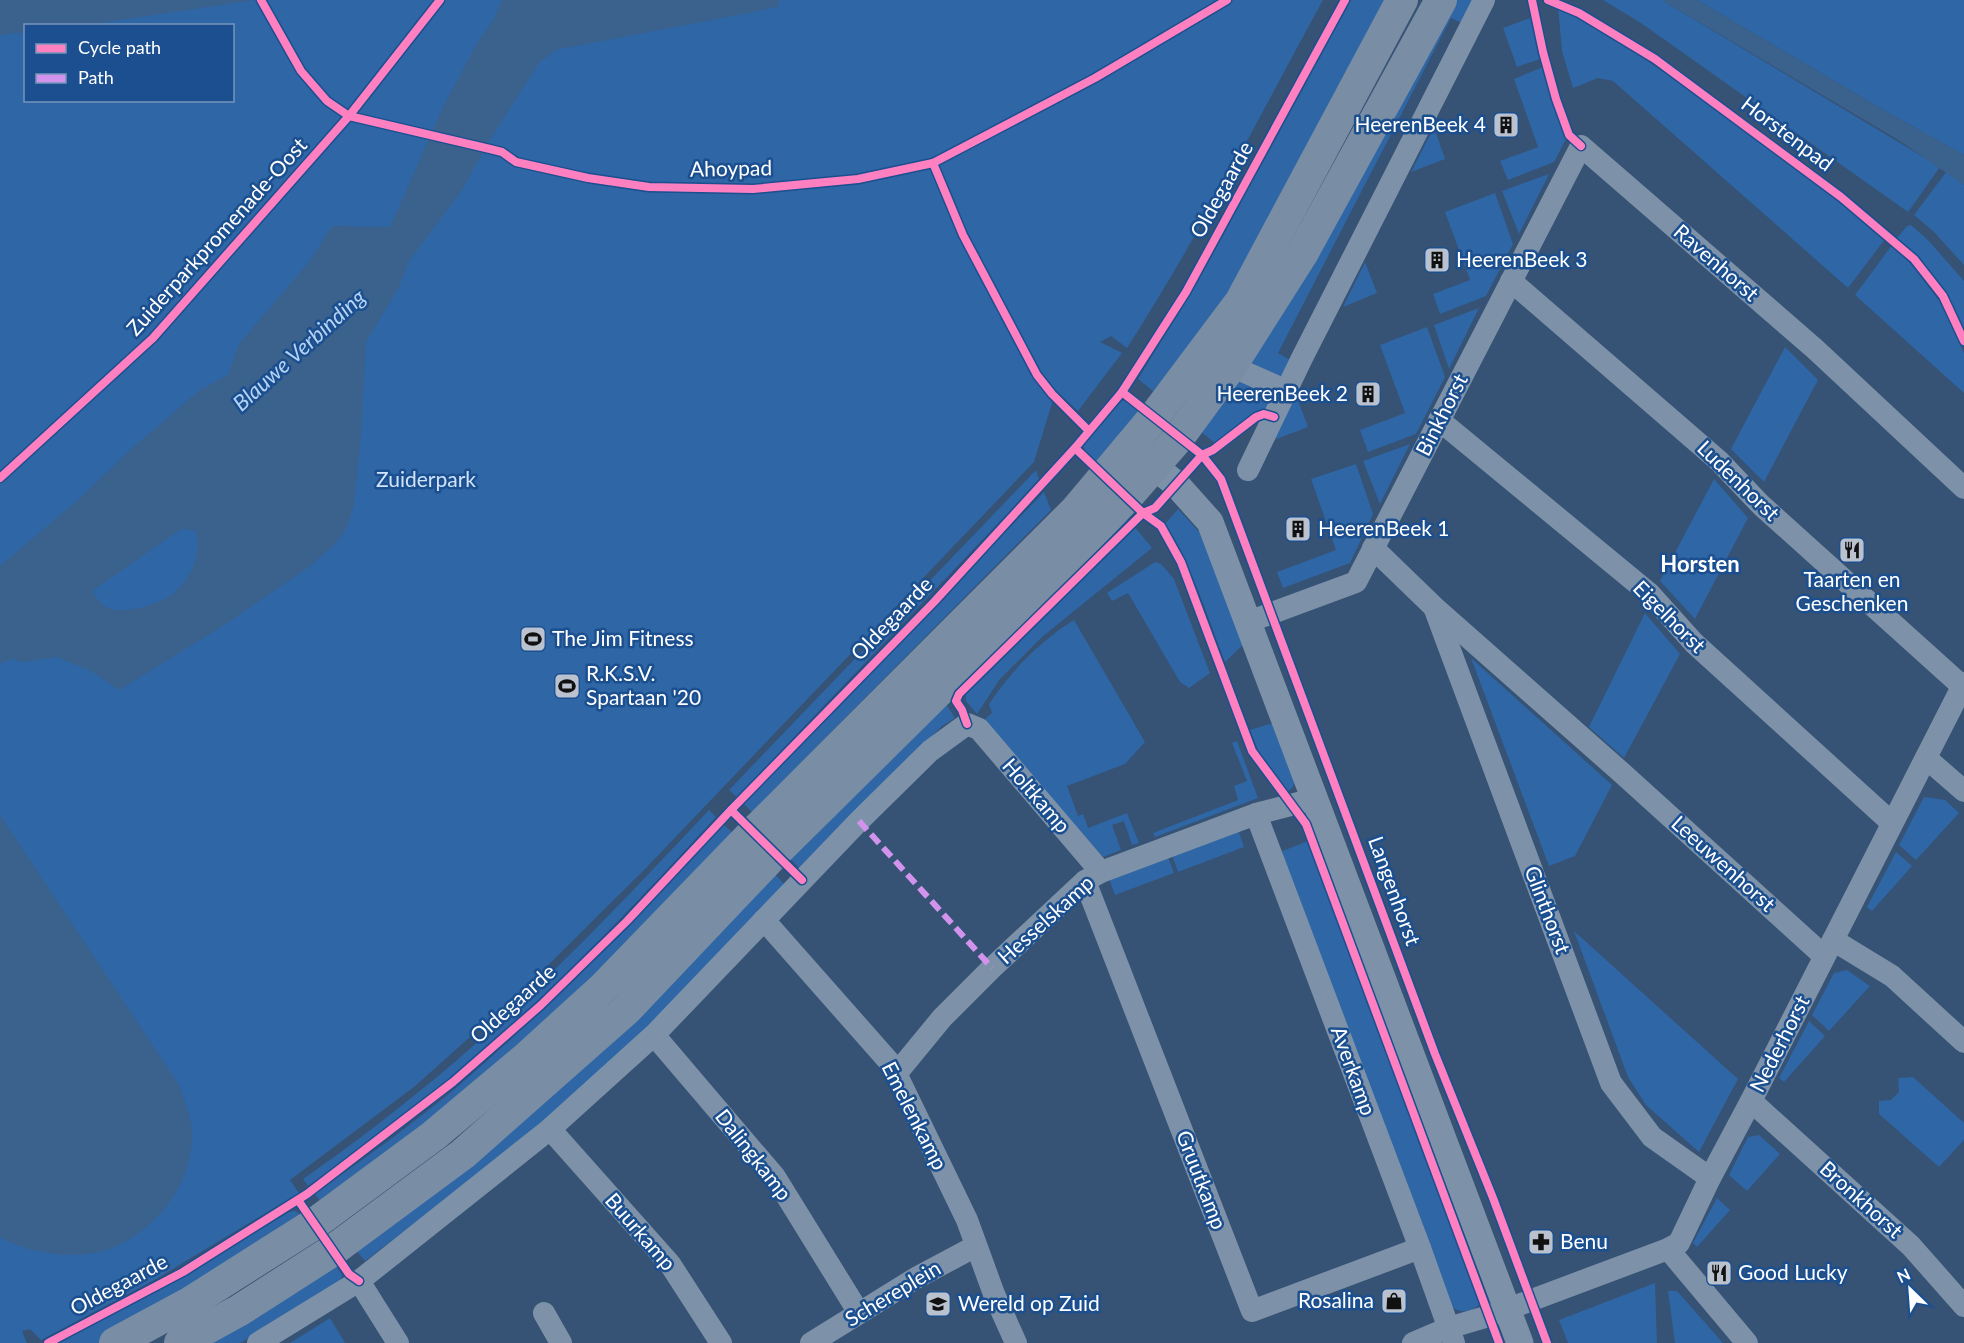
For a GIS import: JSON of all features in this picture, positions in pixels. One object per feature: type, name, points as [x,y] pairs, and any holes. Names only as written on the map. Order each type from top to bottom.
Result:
[{"type":"main road","points":[[115,1343],[191,1302],[314,1224],[433,1136],[526,1058],[605,986],[754,832],[1072,514],[1130,447],[1241,301],[1402,0]]},
{"type":"main road","points":[[180,1343],[240,1310],[332,1251],[438,1173],[463,1154],[627,1009],[775,853],[977,653],[1127,497],[1179,437],[1231,366],[1302,254],[1441,0]]},
{"type":"street","points":[[1248,470],[1484,0]]},
{"type":"street","name":"Binkhorst","points":[[1248,622],[1356,582],[1581,146]]},
{"type":"street","name":"Ravenhorst","points":[[1581,146],[1815,349],[1964,488]]},
{"type":"street","name":"Ludenhorst","points":[[1511,281],[1719,461],[1761,505],[1963,684]]},
{"type":"street","points":[[1231,366],[1287,391]]},
{"type":"street","name":"Eigelhorst","points":[[1439,420],[1650,594],[1694,643],[1892,823]]},
{"type":"street","name":"Langenhorst","points":[[1130,447],[1176,484],[1210,522],[1520,1343]]},
{"type":"street","name":"Glinthorst","points":[[1373,548],[1434,607],[1622,772]]},
{"type":"street","name":"Glinthorst","points":[[1434,607],[1611,1083],[1653,1137],[1710,1178]]},
{"type":"street","name":"Nederhorst","points":[[1413,1343],[1451,1336],[1508,1309],[1679,1243],[1710,1178],[1963,684]]},
{"type":"street","name":"Holtkamp","points":[[764,921],[924,758],[966,724],[979,729],[1093,876]]},
{"type":"street","points":[[1926,758],[1964,791]]},
{"type":"street","name":"Leeuwenhorst","points":[[1622,772],[1829,948],[1893,976],[1964,1042]]},
{"type":"street","name":"Hesselskamp","points":[[896,1074],[942,1018],[992,968],[1093,876],[1256,814],[1314,799]]},
{"type":"street","name":"Averkamp","points":[[1256,814],[1451,1336]]},
{"type":"street","name":"Gruutkamp","points":[[1093,876],[1252,1311],[1420,1248]]},
{"type":"street","points":[[258,1343],[359,1281],[549,1129],[654,1035],[764,921]]},
{"type":"street","name":"Emelenkamp","points":[[764,921],[892,1065],[967,1220],[1016,1343]]},
{"type":"street","name":"Dalingkamp","points":[[654,1035],[775,1177],[859,1313]]},
{"type":"street","name":"Bronkhorst","points":[[1751,1101],[1911,1246],[1964,1306]]},
{"type":"street","name":"Buurkamp","points":[[549,1129],[670,1264],[721,1343]]},
{"type":"street","name":"Schereplein","points":[[811,1343],[916,1278],[976,1246]]},
{"type":"street","points":[[1668,1249],[1748,1343]]},
{"type":"street","points":[[359,1281],[398,1343]]},
{"type":"street","points":[[544,1313],[561,1343]]},
{"type":"green space","name":"Zuiderpark","points":[[0,0],[1323,0],[1204,220],[1127,348],[1111,336],[1100,342],[1122,353],[1078,411],[1058,393],[1053,400],[1034,462],[645,869],[526,987],[414,1087],[290,1180],[299,1193],[156,1279],[41,1340],[30,1329],[22,1331],[27,1343],[0,1343]]},
{"type":"green space","points":[[1351,0],[1394,0],[1229,300],[1160,397],[1138,379],[1197,283]]},
{"type":"green space","points":[[1447,0],[1476,0],[1464,24],[1451,18],[1278,353],[1292,361],[1281,377],[1251,363],[1248,351]]},
{"type":"green space","points":[[1603,0],[1662,0],[1940,167],[1908,212],[1641,23]]},
{"type":"green space","points":[[1697,0],[1964,0],[1964,155],[1892,115]]},
{"type":"green space","points":[[1558,7],[1599,30],[1678,82],[1755,138],[1885,239],[1848,288],[1613,81],[1598,78],[1573,88],[1562,51]]},
{"type":"green space","points":[[1533,17],[1540,59],[1517,67],[1503,28]]},
{"type":"green space","points":[[1543,67],[1566,139],[1554,162],[1508,180],[1500,161],[1538,147],[1514,79]]},
{"type":"green space","points":[[1434,127],[1445,159],[1411,172]]},
{"type":"green space","points":[[1947,171],[1964,185],[1964,265],[1934,232],[1914,215]]},
{"type":"green space","points":[[1549,174],[1519,234],[1502,191]]},
{"type":"green space","points":[[1495,193],[1513,244],[1486,296],[1440,314],[1433,294],[1470,280],[1445,212]]},
{"type":"green space","points":[[1911,225],[1928,240],[1964,281],[1964,330],[1935,281],[1897,238],[1907,226]]},
{"type":"green space","points":[[1892,245],[1910,263],[1940,302],[1964,353],[1964,393],[1855,295]]},
{"type":"green space","points":[[1365,262],[1377,293],[1343,307]]},
{"type":"green space","points":[[1479,308],[1449,369],[1434,325]]},
{"type":"green space","points":[[1427,327],[1445,377],[1416,434],[1368,452],[1360,430],[1405,413],[1380,345]]},
{"type":"green space","points":[[1785,347],[1818,380],[1764,482],[1731,449]]},
{"type":"green space","points":[[1242,381],[1278,397],[1265,410],[1253,414],[1215,443],[1194,426],[1233,383]]},
{"type":"green space","points":[[1296,395],[1308,427],[1274,440]]},
{"type":"green space","points":[[1127,400],[1145,417],[1102,467],[1086,452],[1083,446],[1121,401]]},
{"type":"green space","points":[[1410,444],[1380,504],[1363,461]]},
{"type":"green space","points":[[1356,464],[1373,514],[1350,563],[1283,588],[1277,572],[1336,550],[1311,479]]},
{"type":"green space","points":[[1036,470],[1039,479],[1007,514],[737,797],[729,790]]},
{"type":"green space","points":[[1714,479],[1748,518],[1695,619],[1660,581]]},
{"type":"green space","points":[[1044,492],[1051,510],[752,812],[744,804]]},
{"type":"green space","points":[[1178,509],[1202,535],[1246,642],[1225,662],[1191,574],[1165,524]]},
{"type":"green space","points":[[1120,515],[1127,521],[951,696],[946,704],[955,718],[942,726],[802,868],[798,867],[785,853]]},
{"type":"green space","points":[[1135,527],[1152,548],[1042,637],[1000,679],[977,714],[966,701],[966,693]]},
{"type":"green space","points":[[1155,562],[1161,564],[1174,579],[1210,673],[1189,688],[1180,682],[1128,593],[1112,601],[1107,593]]},
{"type":"green space","points":[[1645,613],[1680,654],[1624,758],[1589,727]]},
{"type":"green space","points":[[1074,620],[1145,742],[1125,764],[1067,786],[1078,816],[1083,814],[1088,828],[1127,813],[1139,843],[1132,845],[1124,821],[1112,825],[1121,850],[1103,857],[983,721],[992,713],[989,704],[1017,668],[1049,637]]},
{"type":"green space","points":[[1471,658],[1612,785],[1575,856],[1549,866]]},
{"type":"green space","points":[[1275,724],[1296,774],[1293,787],[1286,793],[1262,760],[1250,730]]},
{"type":"green space","points":[[1237,741],[1258,798],[1155,837],[1153,833],[1238,800],[1234,786],[1247,781],[1232,743]]},
{"type":"green space","points":[[1924,797],[1945,800],[1959,813],[1916,860],[1899,845]]},
{"type":"green space","points":[[709,810],[716,817],[625,914],[530,1008],[426,1098],[308,1186],[303,1179],[420,1091],[523,1000]]},
{"type":"green space","points":[[724,825],[733,833],[611,959],[538,1027],[326,1209],[315,1194],[423,1115],[527,1025]]},
{"type":"green space","points":[[1237,827],[1244,847],[1178,872],[1171,852]]},
{"type":"green space","points":[[1308,841],[1480,1304],[1469,1311],[1457,1310],[1449,1305],[1280,852]]},
{"type":"green space","points":[[1896,852],[1912,866],[1872,911],[1867,907]]},
{"type":"green space","points":[[1167,854],[1174,873],[1115,895],[1108,876]]},
{"type":"green space","points":[[770,869],[786,886],[649,1029],[538,1128],[365,1261],[351,1244]]},
{"type":"green space","points":[[1574,931],[1738,1079],[1699,1152],[1646,1105],[1628,1077]]},
{"type":"green space","points":[[1847,970],[1870,986],[1829,1031],[1812,1015],[1834,973]]},
{"type":"green space","points":[[1809,1021],[1825,1036],[1784,1082],[1779,1078]]},
{"type":"green space","points":[[1913,1077],[1964,1123],[1964,1140],[1939,1167],[1879,1114],[1879,1101],[1891,1100],[1899,1092],[1898,1078]]},
{"type":"green space","points":[[1759,1135],[1780,1154],[1747,1191],[1729,1175],[1748,1137]]},
{"type":"green space","points":[[1717,1198],[1730,1210],[1697,1247],[1693,1243]]},
{"type":"green space","points":[[295,1211],[306,1223],[105,1343],[58,1343],[185,1275],[289,1212]]},
{"type":"green space","points":[[331,1258],[342,1275],[341,1281],[240,1343],[195,1343]]},
{"type":"green space","points":[[1655,1283],[1657,1343],[1568,1343],[1559,1320]]},
{"type":"green space","points":[[1668,1291],[1677,1291],[1723,1343],[1675,1343]]},
{"type":"green space","points":[[330,1318],[345,1343],[290,1343]]},
{"type":"water","points":[[0,0],[254,0],[93,24],[24,24],[24,32],[0,35]]},
{"type":"water","name":"Blauwe Verbinding","points":[[502,0],[779,0],[778,7],[555,50],[539,63],[489,141],[462,190],[409,261],[399,287],[366,342],[361,435],[354,505],[347,527],[336,543],[309,567],[221,627],[119,690],[91,671],[57,657],[23,662],[12,659],[0,664],[0,566],[78,500],[131,449],[200,390],[228,375],[239,344],[309,262],[332,226],[390,227],[445,103],[479,40],[494,19]],"holes":[[[181,529],[195,530],[197,538],[195,562],[183,584],[171,595],[137,609],[119,610],[105,606],[92,591]]]},
{"type":"water","points":[[1662,0],[1697,0],[1961,153],[1964,155],[1964,185],[1900,141]]},
{"type":"water","points":[[0,815],[179,1085],[189,1115],[192,1133],[191,1152],[187,1170],[179,1187],[157,1217],[143,1229],[128,1240],[99,1252],[54,1254],[25,1248],[0,1237]]},
{"type":"marked path","points":[[859,821],[992,968]]},
{"type":"cycle path","name":"Ahoypad","points":[[261,0],[301,71],[327,101],[349,116],[502,152],[516,162],[588,178],[649,187],[753,189],[858,179],[933,163],[1095,78],[1227,0]]},
{"type":"cycle path","name":"Zuiderparkpromenade-Oost","points":[[0,478],[153,338],[349,116],[440,0]]},
{"type":"cycle path","name":"Oldegaarde","points":[[48,1343],[183,1272],[307,1194],[453,1082],[541,1005],[627,921],[731,810],[934,602],[1075,448],[1122,392],[1186,292],[1345,0]]},
{"type":"cycle path","points":[[1532,0],[1556,99],[1569,135],[1581,146]]},
{"type":"cycle path","name":"Horstenpad","points":[[1548,0],[1579,13],[1655,59],[1841,197],[1914,259],[1943,296],[1964,341]]},
{"type":"cycle path","points":[[933,163],[963,235],[1037,375],[1052,394],[1089,431]]},
{"type":"cycle path","points":[[1122,392],[1202,455],[1221,479],[1435,1054],[1493,1198],[1547,1343]]},
{"type":"cycle path","points":[[967,724],[956,701],[959,694],[1143,513],[1155,508],[1202,455],[1213,450],[1256,417],[1264,414],[1274,417]]},
{"type":"cycle path","points":[[1075,448],[1143,513],[1161,526],[1181,562],[1252,751],[1306,824],[1499,1343]]},
{"type":"cycle path","points":[[731,810],[802,880]]},
{"type":"cycle path","points":[[298,1200],[349,1274],[359,1281]]},
{"type":"place","name":"HeerenBeek 4","points":[[1506,125]]},
{"type":"place","name":"HeerenBeek 3","points":[[1437,260]]},
{"type":"place","name":"HeerenBeek 2","points":[[1368,394]]},
{"type":"place","name":"HeerenBeek 1","points":[[1298,529]]},
{"type":"place","name":"Taarten en Geschenken","points":[[1852,550]]},
{"type":"place","name":"The Jim Fitness","points":[[533,639]]},
{"type":"place","name":"R.K.S.V. Spartaan '20","points":[[567,686]]},
{"type":"place","name":"Benu","points":[[1541,1242]]},
{"type":"place","name":"Good Lucky","points":[[1719,1273]]},
{"type":"place","name":"Rosalina","points":[[1394,1301]]},
{"type":"place","name":"Wereld op Zuid","points":[[938,1304]]},
{"type":"district","name":"Horsten","points":[[1700,564]]}]
